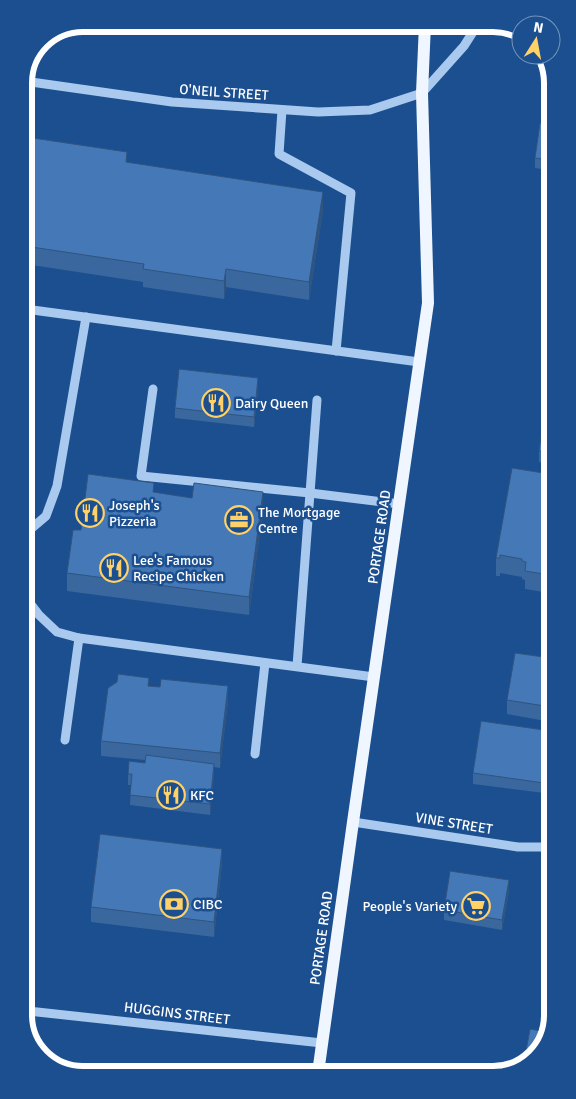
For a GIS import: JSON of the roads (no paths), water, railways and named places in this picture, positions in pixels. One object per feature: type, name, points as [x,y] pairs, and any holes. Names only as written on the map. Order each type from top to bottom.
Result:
[{"type":"main road","name":"PORTAGE ROAD","points":[[319,1066],[428,303],[422,93],[424,33]]},
{"type":"street","points":[[422,93],[464,46],[472,33]]},
{"type":"street","name":"O'NEIL STREET","points":[[33,82],[172,102],[318,112],[370,110],[422,93]]},
{"type":"street","points":[[282,110],[279,154],[351,193],[336,351]]},
{"type":"street","points":[[33,309],[419,362]]},
{"type":"street","points":[[33,527],[46,516],[57,486],[86,317]]},
{"type":"street","points":[[153,389],[141,476],[399,504]]},
{"type":"street","points":[[297,666],[317,400]]},
{"type":"street","points":[[32,606],[57,632],[79,638],[374,677]]},
{"type":"street","points":[[65,740],[79,638]]},
{"type":"street","points":[[255,754],[265,663]]},
{"type":"street","name":"VINE STREET","points":[[353,822],[518,847],[544,847]]},
{"type":"street","name":"HUGGINS STREET","points":[[32,1011],[322,1043]]},
{"type":"place","name":"Dairy Queen","points":[[216,403]]},
{"type":"place","name":"Joseph's Pizzeria","points":[[90,513]]},
{"type":"place","name":"The Mortgage Centre","points":[[239,520]]},
{"type":"place","name":"Lee's Famous Recipe Chicken","points":[[114,568]]},
{"type":"place","name":"KFC","points":[[171,795]]},
{"type":"place","name":"CIBC","points":[[174,904]]},
{"type":"place","name":"People's Variety","points":[[476,906]]}]
